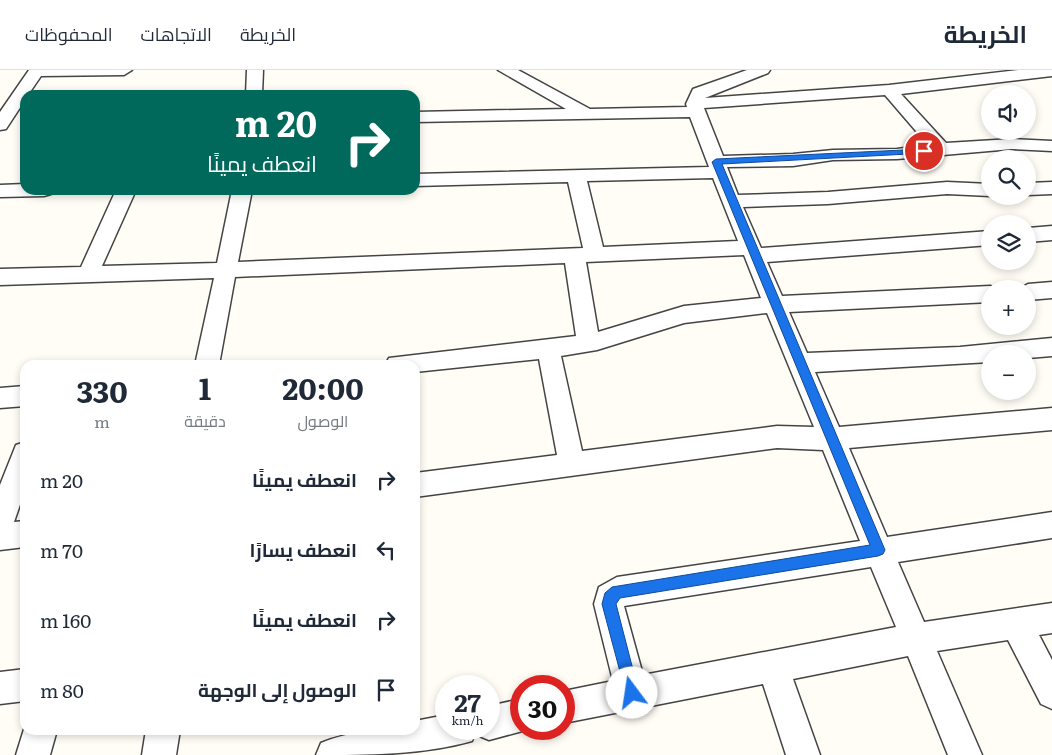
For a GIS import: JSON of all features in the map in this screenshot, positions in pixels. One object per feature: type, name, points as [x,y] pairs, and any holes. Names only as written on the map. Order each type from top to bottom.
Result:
[{"type":"street","points":[[23,90],[36,71],[124,70]]},
{"type":"street","points":[[254,90],[256,70]]},
{"type":"street","points":[[506,70],[587,114]]},
{"type":"street","points":[[762,70],[699,93],[696,108],[731,201],[965,755]]},
{"type":"street","points":[[420,117],[587,114],[696,108],[889,90],[1052,71]]},
{"type":"street","points":[[889,90],[936,165]]},
{"type":"street","points":[[0,125],[20,95]]},
{"type":"street","points":[[0,125],[20,124]]},
{"type":"street","points":[[731,201],[828,198],[1012,144],[1052,146]]},
{"type":"street","points":[[420,180],[576,176],[718,167],[936,165],[981,186]]},
{"type":"street","points":[[576,176],[584,255],[588,342]]},
{"type":"street","points":[[1036,189],[1052,188]]},
{"type":"street","points":[[0,192],[20,191]]},
{"type":"street","points":[[88,274],[124,195]]},
{"type":"street","points":[[208,360],[228,270],[241,195]]},
{"type":"street","points":[[1036,234],[1052,233]]},
{"type":"street","points":[[0,277],[228,270],[584,255],[753,252],[981,239]]},
{"type":"street","points":[[1036,292],[1052,291]]},
{"type":"street","points":[[420,362],[588,342],[614,337],[647,324],[697,312],[775,305],[981,294]]},
{"type":"street","points":[[800,363],[960,356],[1052,347]]},
{"type":"street","points":[[548,348],[572,464]]},
{"type":"street","points":[[0,398],[20,396]]},
{"type":"street","points":[[420,484],[777,437],[832,439],[1052,419]]},
{"type":"street","points":[[0,522],[20,467]]},
{"type":"street","points":[[632,693],[609,604],[610,598],[617,592],[878,550],[1052,525]]},
{"type":"street","points":[[0,537],[20,535]]},
{"type":"street","points":[[575,705],[916,639],[1052,618]]},
{"type":"street","points":[[1016,623],[1052,693]]},
{"type":"street","points":[[773,666],[803,755]]},
{"type":"street","points":[[0,688],[20,686]]},
{"type":"street","points":[[333,755],[435,734]]},
{"type":"street","points":[[34,755],[39,735]]},
{"type":"street","points":[[159,755],[162,735]]},
{"type":"route","points":[[632,693],[609,604],[610,598],[617,592],[878,550],[716,162],[793,160],[833,155],[897,154],[924,151]]}]
